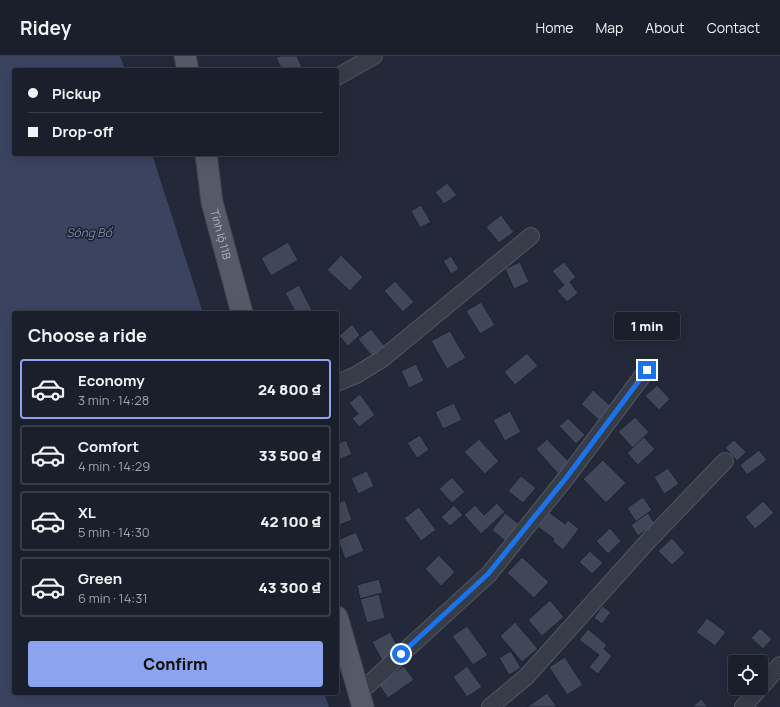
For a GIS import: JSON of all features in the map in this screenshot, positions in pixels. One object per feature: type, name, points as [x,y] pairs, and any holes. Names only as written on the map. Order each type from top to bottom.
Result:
[{"type":"main road","points":[[185,56],[188,68]]},
{"type":"main road","name":"Tỉnh lộ 11B","points":[[206,156],[212,202],[241,311]]},
{"type":"main road","points":[[339,624],[360,700]]},
{"type":"street","points":[[339,76],[374,56]]},
{"type":"street","points":[[339,382],[356,375],[382,359],[531,236]]},
{"type":"street","points":[[360,700],[488,574],[566,478],[647,370]]},
{"type":"street","points":[[490,707],[527,676],[648,540],[725,461]]},
{"type":"street","points":[[768,678],[780,665]]},
{"type":"street","points":[[743,707],[753,695]]},
{"type":"water","name":"Sông Bồ","points":[[0,56],[120,56],[124,68],[12,68],[12,156],[153,156],[202,311],[12,311],[12,695],[325,695],[329,707],[0,707]]},
{"type":"building","points":[[280,56],[297,56],[303,68],[281,68],[276,58]]},
{"type":"building","points":[[447,183],[457,195],[444,204],[435,192]]},
{"type":"building","points":[[421,205],[431,222],[420,228],[411,211]]},
{"type":"building","points":[[501,215],[514,232],[499,243],[486,227]]},
{"type":"building","points":[[288,242],[298,260],[271,276],[261,258]]},
{"type":"building","points":[[341,255],[363,277],[350,291],[327,270]]},
{"type":"building","points":[[451,256],[459,269],[451,274],[443,261]]},
{"type":"building","points":[[520,262],[529,282],[514,289],[505,269]]},
{"type":"building","points":[[564,262],[576,277],[570,282],[578,293],[567,302],[557,291],[564,285],[552,271]]},
{"type":"building","points":[[395,281],[414,302],[403,312],[384,291]]},
{"type":"building","points":[[299,285],[312,310],[295,311],[285,293]]},
{"type":"building","points":[[481,302],[495,325],[480,334],[466,311]]},
{"type":"building","points":[[352,324],[360,335],[348,346],[339,336]]},
{"type":"building","points":[[371,329],[388,350],[375,360],[358,339]]},
{"type":"building","points":[[450,331],[466,358],[447,369],[431,341]]},
{"type":"building","points":[[527,353],[538,366],[515,385],[504,372]]},
{"type":"building","points":[[416,364],[424,381],[409,388],[401,371]]},
{"type":"building","points":[[657,385],[670,399],[659,410],[645,396]]},
{"type":"building","points":[[593,390],[612,407],[600,421],[581,404]]},
{"type":"building","points":[[360,394],[375,415],[359,427],[352,418],[358,414],[349,403]]},
{"type":"building","points":[[454,403],[462,420],[443,429],[435,412]]},
{"type":"building","points":[[510,411],[521,432],[505,441],[493,420]]},
{"type":"building","points":[[635,417],[649,432],[633,448],[618,432]]},
{"type":"building","points":[[568,418],[585,435],[576,444],[559,426]]},
{"type":"building","points":[[420,435],[429,450],[417,458],[407,443]]},
{"type":"building","points":[[644,437],[655,449],[638,465],[627,453]]},
{"type":"building","points":[[479,439],[499,461],[485,474],[464,452]]},
{"type":"building","points":[[547,439],[572,465],[560,476],[536,449]]},
{"type":"building","points":[[346,440],[352,454],[339,460],[339,443]]},
{"type":"building","points":[[734,440],[746,452],[737,461],[725,448]]},
{"type":"building","points":[[759,450],[767,460],[747,475],[740,465]]},
{"type":"building","points":[[603,460],[626,483],[606,503],[583,479]]},
{"type":"building","points":[[668,468],[679,484],[664,494],[654,477]]},
{"type":"building","points":[[367,471],[374,486],[358,494],[351,478]]},
{"type":"building","points":[[521,476],[536,488],[523,503],[508,491]]},
{"type":"building","points":[[452,477],[465,492],[452,503],[439,489]]},
{"type":"building","points":[[643,497],[652,510],[636,522],[627,508]]},
{"type":"building","points":[[345,500],[352,520],[339,525],[339,502]]},
{"type":"building","points":[[763,501],[774,513],[755,529],[745,517]]},
{"type":"building","points":[[497,503],[505,512],[481,534],[464,515],[475,505],[484,515]]},
{"type":"building","points":[[454,505],[463,515],[450,526],[441,517]]},
{"type":"building","points":[[419,507],[436,530],[421,541],[404,518]]},
{"type":"building","points":[[549,512],[565,524],[568,520],[579,529],[563,550],[552,541],[554,539],[538,527]]},
{"type":"building","points":[[505,513],[523,527],[509,544],[492,530]]},
{"type":"building","points":[[648,513],[655,524],[638,536],[631,525]]},
{"type":"building","points":[[610,528],[621,541],[608,554],[596,541]]},
{"type":"building","points":[[356,532],[364,551],[345,559],[339,540]]},
{"type":"building","points":[[672,538],[685,553],[672,565],[658,551]]},
{"type":"building","points":[[590,551],[603,563],[592,574],[579,562]]},
{"type":"building","points":[[439,555],[455,572],[441,586],[425,569]]},
{"type":"building","points":[[522,557],[549,582],[534,598],[507,573]]},
{"type":"building","points":[[379,579],[383,593],[360,599],[357,585]]},
{"type":"building","points":[[379,594],[385,618],[367,623],[360,599]]},
{"type":"building","points":[[550,600],[564,617],[542,636],[528,620]]},
{"type":"building","points":[[602,606],[611,612],[602,624],[594,618]]},
{"type":"building","points":[[707,618],[726,632],[715,646],[696,632]]},
{"type":"building","points":[[515,622],[538,649],[522,662],[500,636]]},
{"type":"building","points":[[467,626],[488,655],[473,665],[452,636]]},
{"type":"building","points":[[760,628],[772,639],[763,649],[751,638]]},
{"type":"building","points":[[588,629],[607,645],[604,649],[612,656],[598,674],[589,667],[599,655],[579,640]]},
{"type":"building","points":[[390,632],[401,653],[383,662],[372,642]]},
{"type":"building","points":[[511,651],[521,668],[509,675],[499,658]]},
{"type":"building","points":[[565,657],[583,685],[567,695],[549,667]]},
{"type":"building","points":[[404,666],[414,680],[388,698],[378,684]]},
{"type":"building","points":[[467,666],[482,687],[467,697],[453,677]]},
{"type":"building","points":[[547,693],[557,707],[527,707]]},
{"type":"building","points":[[701,699],[708,707],[693,706]]},
{"type":"route","points":[[401,654],[488,574],[566,478],[647,370]]}]
